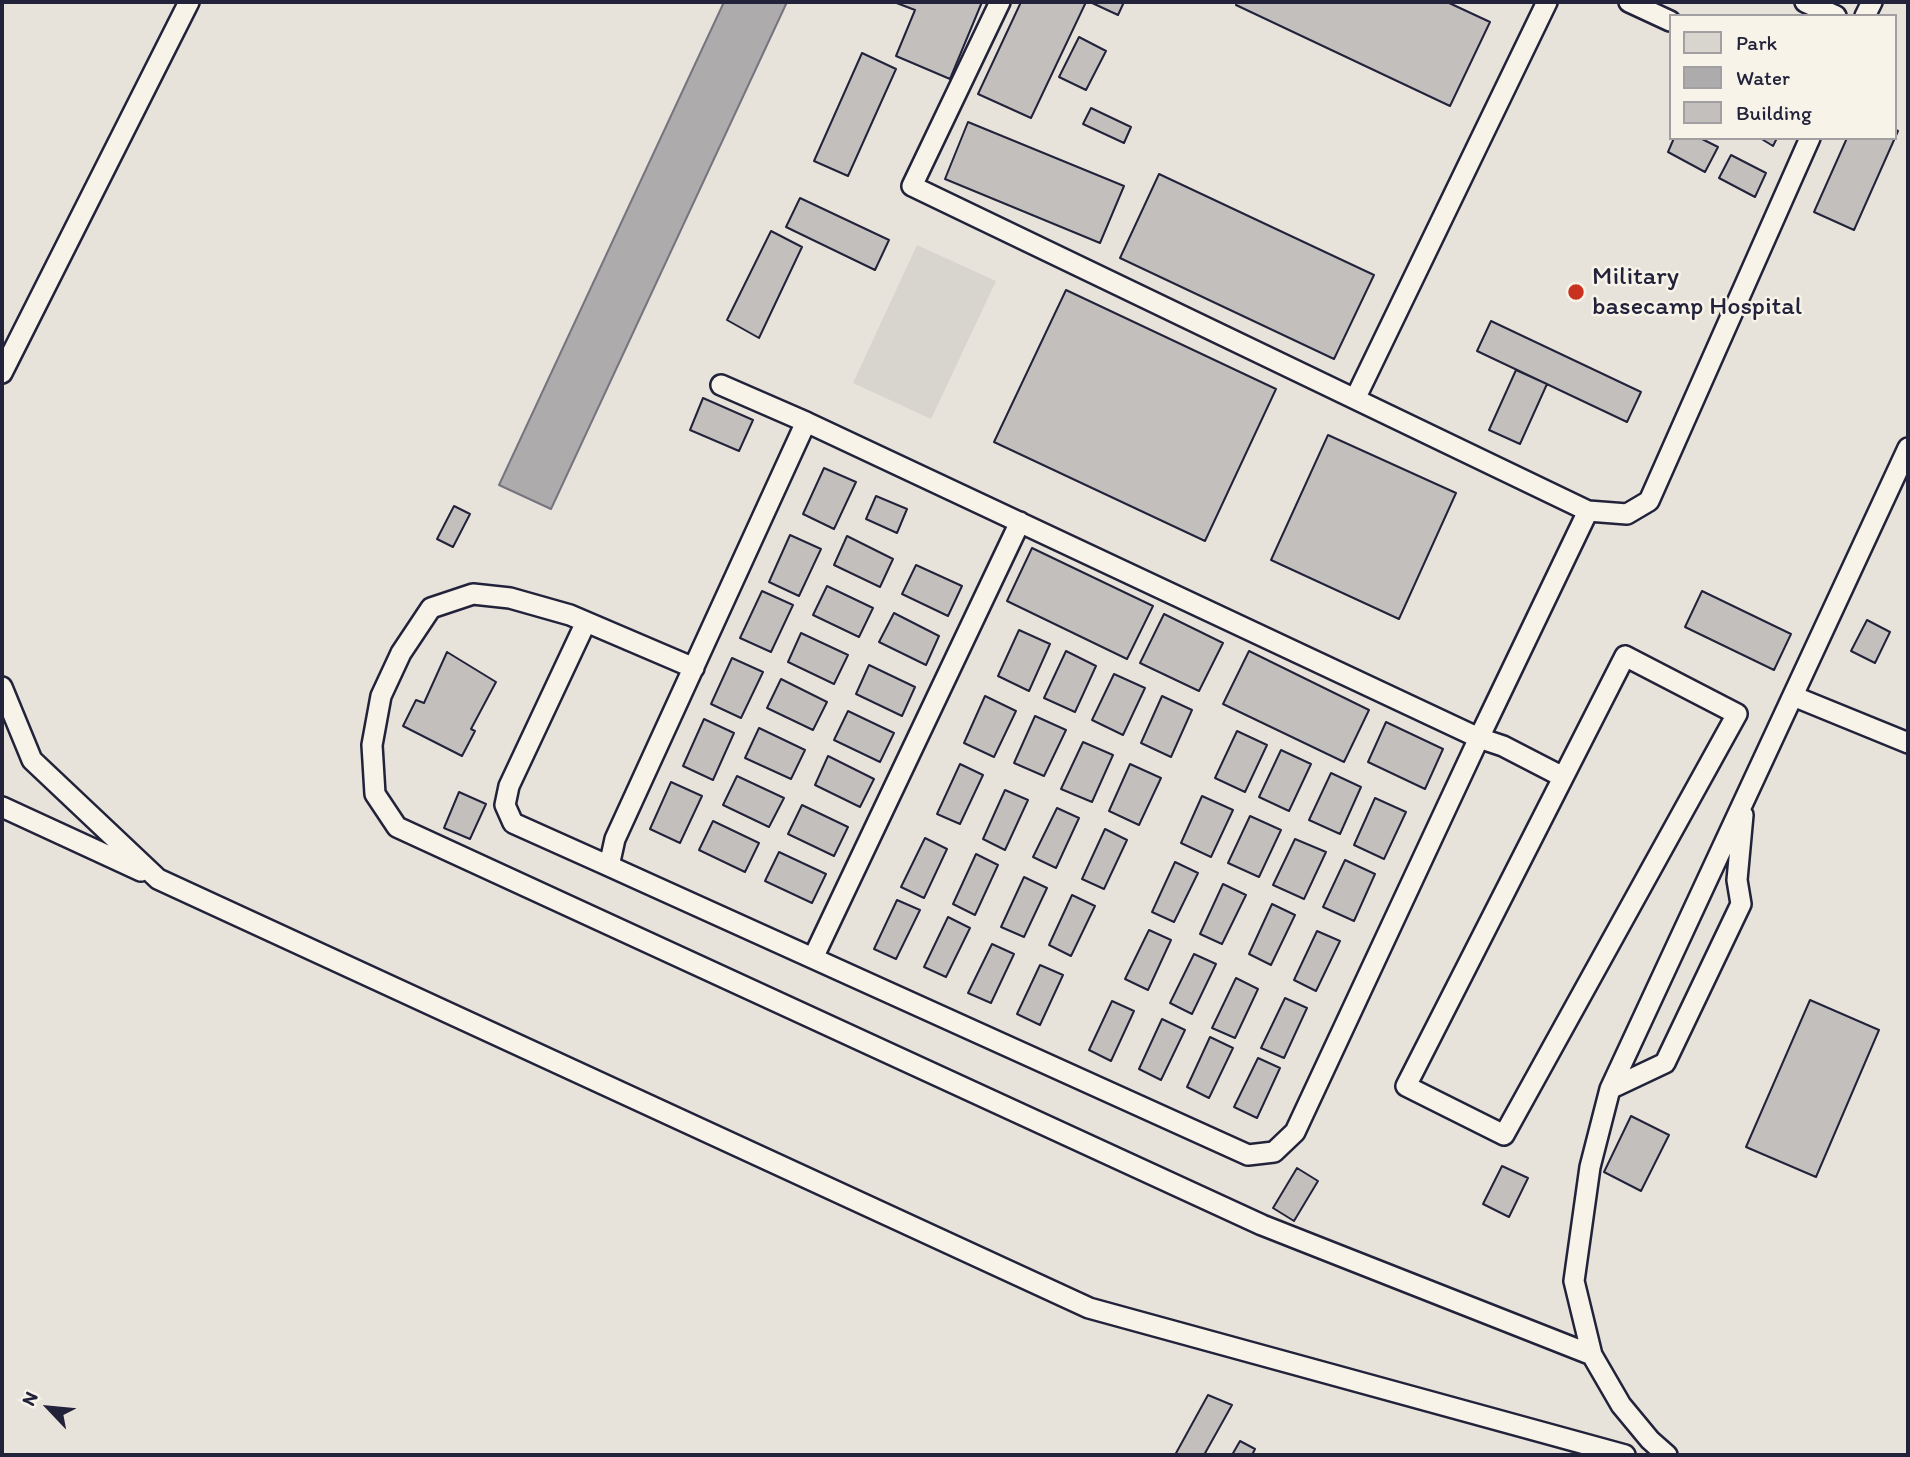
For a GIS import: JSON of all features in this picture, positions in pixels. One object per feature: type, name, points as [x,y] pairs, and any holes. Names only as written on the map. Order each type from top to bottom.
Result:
[{"type":"lane","points":[[2,373],[190,2]]},
{"type":"lane","points":[[1000,2],[912,186],[1588,511],[1627,514],[1649,501],[1809,140]]},
{"type":"lane","points":[[1355,399],[1547,2]]},
{"type":"lane","points":[[1629,2],[1668,20]]},
{"type":"lane","points":[[1805,2],[1832,14]]},
{"type":"lane","points":[[721,386],[806,422],[1479,738],[1503,746],[1563,777]]},
{"type":"lane","points":[[609,866],[615,839],[806,422]]},
{"type":"lane","points":[[1667,1455],[1650,1440],[1621,1405],[1592,1355],[1574,1281],[1590,1167],[1610,1089],[1908,448]]},
{"type":"lane","points":[[586,622],[509,786],[505,806],[513,823],[1248,1155],[1274,1152],[1295,1132],[1588,511]]},
{"type":"lane","points":[[813,958],[1020,522]]},
{"type":"lane","points":[[694,668],[586,622],[510,598],[473,594],[431,608],[401,653],[381,696],[372,745],[374,794],[397,827],[1262,1225],[1592,1355]]},
{"type":"lane","points":[[1625,656],[1737,713],[1504,1135],[1406,1086],[1563,777],[1625,656]]},
{"type":"lane","points":[[2,687],[32,760],[158,879]]},
{"type":"lane","points":[[1793,696],[1908,743]]},
{"type":"lane","points":[[1610,1089],[1665,1063],[1741,904],[1737,880],[1744,800]]},
{"type":"lane","points":[[2,807],[1089,1308],[1625,1455]]},
{"type":"shaded area","points":[[2,2],[1908,2],[1908,1455],[2,1455]]},
{"type":"green space","points":[[917,245],[996,281],[931,419],[853,383]]},
{"type":"water","points":[[724,2],[787,2],[551,509],[499,485]]},
{"type":"building","points":[[894,2],[982,2],[950,79],[896,56],[915,10]]},
{"type":"building","points":[[1021,2],[1086,2],[1031,118],[978,94]]},
{"type":"building","points":[[1090,2],[1124,2],[1118,15]]},
{"type":"building","points":[[1237,2],[1447,2],[1490,22],[1450,106],[1236,5]]},
{"type":"building","points":[[1079,37],[1106,51],[1086,90],[1059,77]]},
{"type":"building","points":[[862,53],[896,69],[848,176],[814,161]]},
{"type":"building","points":[[1091,108],[1131,127],[1124,143],[1083,124]]},
{"type":"building","points":[[968,122],[1124,186],[1100,243],[945,179]]},
{"type":"building","points":[[1673,140],[1704,140],[1718,147],[1705,172],[1668,152]]},
{"type":"building","points":[[1763,140],[1776,140],[1773,146]]},
{"type":"building","points":[[1846,140],[1894,140],[1854,230],[1814,212]]},
{"type":"building","points":[[1731,155],[1766,173],[1755,197],[1719,178]]},
{"type":"building","points":[[1159,174],[1374,275],[1334,359],[1120,258]]},
{"type":"building","points":[[800,198],[889,240],[875,270],[786,227]]},
{"type":"building","points":[[771,231],[802,247],[759,338],[727,320]]},
{"type":"building","points":[[1066,290],[1276,389],[1205,541],[994,442]]},
{"type":"building","points":[[1491,321],[1641,392],[1627,422],[1477,351]]},
{"type":"building","points":[[1516,370],[1547,384],[1520,444],[1489,430]]},
{"type":"building","points":[[703,398],[753,420],[739,451],[690,430]]},
{"type":"building","points":[[1328,435],[1456,493],[1399,619],[1271,560]]},
{"type":"building","points":[[824,468],[856,482],[834,529],[803,514]]},
{"type":"building","points":[[876,496],[907,509],[897,533],[866,519]]},
{"type":"building","points":[[454,506],[470,514],[453,547],[437,539]]},
{"type":"building","points":[[790,535],[821,549],[799,596],[769,582]]},
{"type":"building","points":[[847,536],[893,559],[880,587],[834,565]]},
{"type":"building","points":[[1032,548],[1153,606],[1127,659],[1007,601]]},
{"type":"building","points":[[916,565],[962,586],[948,616],[902,594]]},
{"type":"building","points":[[827,586],[873,608],[859,637],[813,615]]},
{"type":"building","points":[[762,591],[793,605],[771,652],[740,638]]},
{"type":"building","points":[[1702,591],[1791,634],[1774,670],[1685,627]]},
{"type":"building","points":[[894,613],[939,636],[926,665],[879,642]]},
{"type":"building","points":[[1164,614],[1223,643],[1199,691],[1140,663]]},
{"type":"building","points":[[1867,620],[1890,632],[1875,663],[1851,651]]},
{"type":"building","points":[[1019,630],[1050,644],[1029,691],[998,676]]},
{"type":"building","points":[[801,633],[848,655],[834,684],[788,662]]},
{"type":"building","points":[[1066,651],[1096,666],[1075,712],[1044,698]]},
{"type":"building","points":[[1249,651],[1369,710],[1344,762],[1223,704]]},
{"type":"building","points":[[447,652],[496,682],[471,729],[475,731],[462,756],[403,726],[416,700],[424,703]]},
{"type":"building","points":[[732,658],[763,672],[741,718],[711,704]]},
{"type":"building","points":[[869,665],[915,687],[902,716],[856,694]]},
{"type":"building","points":[[1114,674],[1145,688],[1123,735],[1092,720]]},
{"type":"building","points":[[781,679],[827,702],[813,730],[767,708]]},
{"type":"building","points":[[985,696],[1016,711],[994,757],[964,743]]},
{"type":"building","points":[[1162,696],[1192,710],[1171,757],[1141,743]]},
{"type":"building","points":[[848,711],[894,733],[880,762],[834,740]]},
{"type":"building","points":[[1035,716],[1066,730],[1044,776],[1014,763]]},
{"type":"building","points":[[704,719],[734,733],[713,780],[683,766]]},
{"type":"building","points":[[1386,722],[1443,749],[1425,789],[1368,762]]},
{"type":"building","points":[[759,728],[805,750],[791,779],[745,758]]},
{"type":"building","points":[[1237,731],[1267,745],[1245,792],[1215,778]]},
{"type":"building","points":[[1083,742],[1113,755],[1092,802],[1061,789]]},
{"type":"building","points":[[1281,750],[1311,764],[1289,811],[1259,797]]},
{"type":"building","points":[[828,756],[874,779],[860,807],[815,785]]},
{"type":"building","points":[[960,764],[983,775],[960,824],[937,814]]},
{"type":"building","points":[[1130,764],[1161,778],[1139,825],[1109,811]]},
{"type":"building","points":[[1331,773],[1361,787],[1340,834],[1309,820]]},
{"type":"building","points":[[737,776],[784,798],[769,827],[723,805]]},
{"type":"building","points":[[671,782],[702,796],[680,843],[650,829]]},
{"type":"building","points":[[1005,790],[1028,800],[1005,850],[983,839]]},
{"type":"building","points":[[459,792],[486,804],[470,839],[444,828]]},
{"type":"building","points":[[1202,796],[1233,810],[1211,857],[1181,843]]},
{"type":"building","points":[[1375,798],[1406,812],[1384,859],[1354,845]]},
{"type":"building","points":[[802,805],[848,827],[834,856],[788,834]]},
{"type":"building","points":[[1057,808],[1079,818],[1056,868],[1033,857]]},
{"type":"building","points":[[1250,816],[1281,830],[1259,877],[1228,863]]},
{"type":"building","points":[[713,821],[759,843],[745,872],[699,850]]},
{"type":"building","points":[[1105,829],[1127,840],[1104,889],[1082,879]]},
{"type":"building","points":[[925,838],[947,849],[924,898],[901,887]]},
{"type":"building","points":[[1295,839],[1326,852],[1304,899],[1273,885]]},
{"type":"building","points":[[779,852],[826,874],[812,903],[765,881]]},
{"type":"building","points":[[976,854],[998,865],[975,915],[953,904]]},
{"type":"building","points":[[1345,860],[1375,874],[1354,921],[1323,907]]},
{"type":"building","points":[[1175,862],[1198,873],[1174,922],[1152,912]]},
{"type":"building","points":[[1024,877],[1047,888],[1024,937],[1001,927]]},
{"type":"building","points":[[1223,884],[1246,895],[1222,944],[1200,934]]},
{"type":"building","points":[[1072,895],[1095,906],[1071,956],[1049,945]]},
{"type":"building","points":[[897,900],[920,910],[896,959],[874,949]]},
{"type":"building","points":[[1272,904],[1295,915],[1271,965],[1249,954]]},
{"type":"building","points":[[948,917],[970,928],[946,977],[924,967]]},
{"type":"building","points":[[1149,930],[1171,940],[1148,990],[1125,979]]},
{"type":"building","points":[[1317,931],[1340,941],[1316,991],[1294,980]]},
{"type":"building","points":[[992,944],[1014,954],[991,1003],[968,993]]},
{"type":"building","points":[[1194,954],[1216,964],[1192,1014],[1170,1003]]},
{"type":"building","points":[[1040,965],[1063,975],[1040,1025],[1017,1014]]},
{"type":"building","points":[[1236,978],[1258,989],[1235,1038],[1212,1028]]},
{"type":"building","points":[[1285,998],[1307,1008],[1284,1058],[1261,1048]]},
{"type":"building","points":[[1810,1000],[1879,1030],[1816,1177],[1746,1147]]},
{"type":"building","points":[[1112,1001],[1134,1011],[1111,1061],[1089,1050]]},
{"type":"building","points":[[1162,1019],[1185,1030],[1161,1080],[1139,1069]]},
{"type":"building","points":[[1210,1037],[1233,1048],[1209,1098],[1187,1087]]},
{"type":"building","points":[[1258,1058],[1280,1068],[1257,1118],[1234,1107]]},
{"type":"building","points":[[1631,1116],[1669,1135],[1641,1191],[1604,1172]]},
{"type":"building","points":[[1502,1166],[1528,1178],[1509,1217],[1483,1204]]},
{"type":"building","points":[[1297,1168],[1318,1181],[1294,1221],[1273,1208]]},
{"type":"building","points":[[1208,1395],[1232,1405],[1204,1455],[1175,1455]]},
{"type":"building","points":[[1240,1441],[1255,1449],[1252,1455],[1232,1455]]},
{"type":"place","name":"Military basecamp Hospital","points":[[1576,292]]}]
